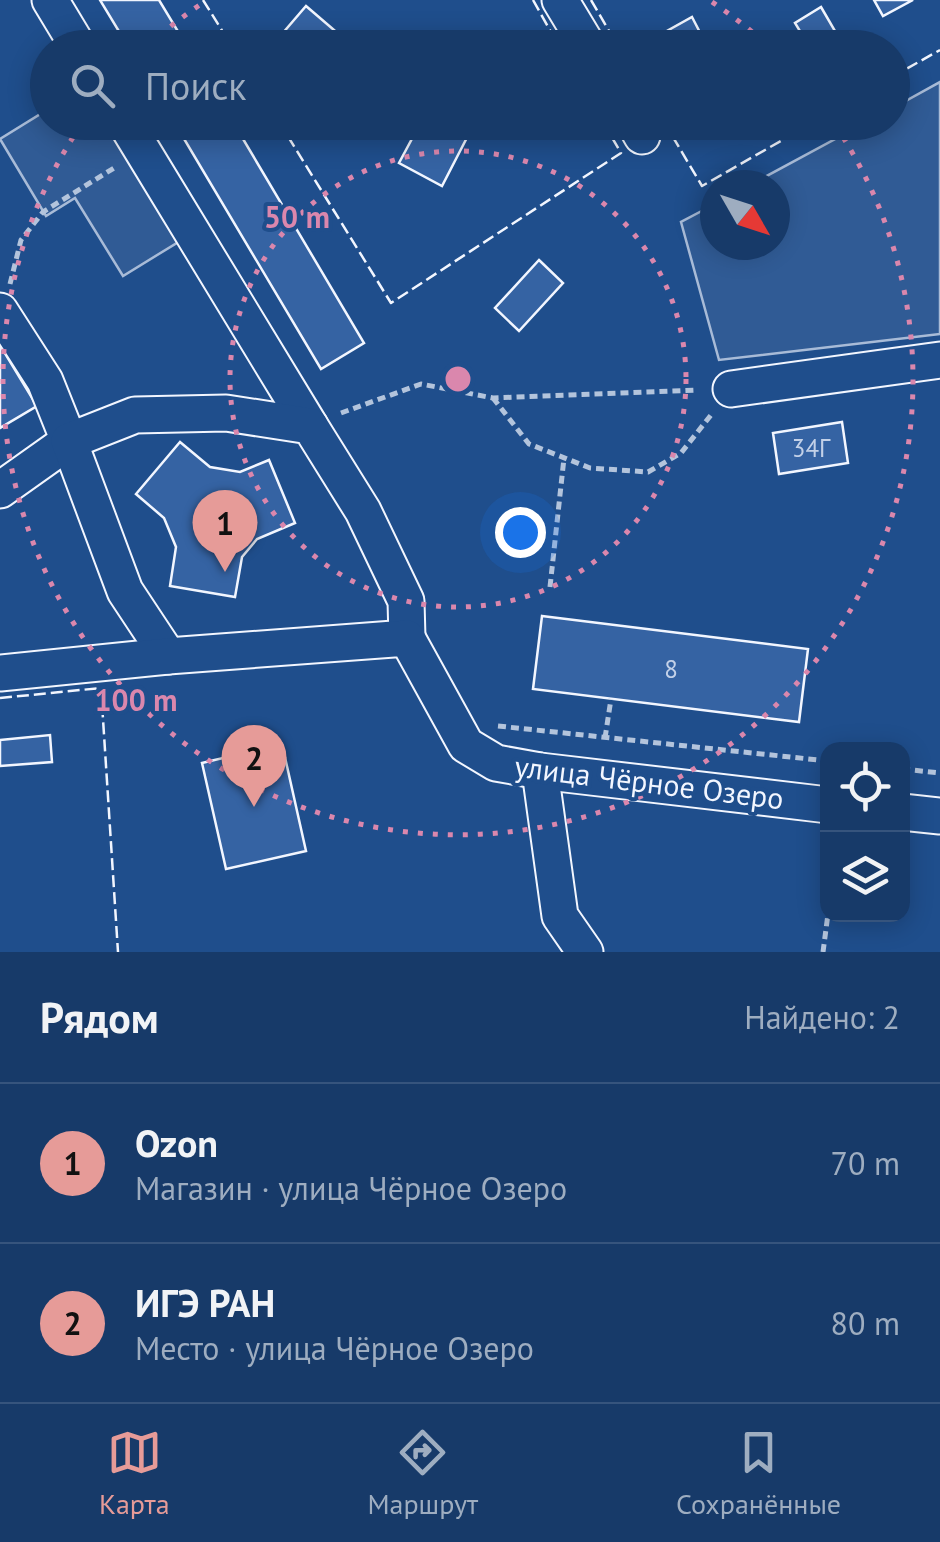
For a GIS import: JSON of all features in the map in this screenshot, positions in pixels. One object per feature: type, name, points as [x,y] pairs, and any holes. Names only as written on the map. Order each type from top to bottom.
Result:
[{"type":"street","points":[[50,0],[68,30]]},
{"type":"street","points":[[560,0],[578,30]]},
{"type":"street","points":[[0,673],[407,638],[406,601],[363,511],[135,140]]},
{"type":"street","points":[[4,303],[46,381],[126,590],[168,656]]},
{"type":"street","points":[[731,389],[940,360]]},
{"type":"street","points":[[0,490],[69,441],[135,415],[226,412],[310,426]]},
{"type":"street","name":"улица Чёрное Озеро","points":[[407,638],[466,746],[496,763],[540,772],[820,804]]},
{"type":"street","points":[[540,772],[560,916],[585,952]]},
{"type":"street","points":[[910,813],[940,816]]},
{"type":"path","points":[[4,303],[21,240],[43,212],[129,140]]},
{"type":"path","points":[[310,426],[421,384],[493,398],[731,389]]},
{"type":"path","points":[[493,398],[528,444],[590,468],[648,472],[681,453],[731,389]]},
{"type":"path","points":[[550,587],[564,458]]},
{"type":"path","points":[[605,738],[611,699]]},
{"type":"path","points":[[487,722],[820,761]]},
{"type":"path","points":[[910,770],[940,772]]},
{"type":"path","points":[[823,952],[827,922]]},
{"type":"shaded area","points":[[940,82],[940,334],[719,360],[681,222],[700,212],[700,260],[790,260],[790,170],[778,170],[833,140],[910,140],[910,99]]},
{"type":"shaded area","points":[[30,120],[30,140],[117,140],[180,241],[123,276],[75,198],[46,216],[0,139]]},
{"type":"building","points":[[100,0],[159,0],[177,30],[118,30]]},
{"type":"building","points":[[874,0],[913,0],[883,16]]},
{"type":"building","points":[[306,6],[334,30],[285,30]]},
{"type":"building","points":[[821,7],[834,30],[799,30],[795,23]]},
{"type":"building","points":[[692,17],[699,30],[669,30]]},
{"type":"building","points":[[185,140],[244,140],[364,343],[321,369]]},
{"type":"building","points":[[411,140],[466,140],[442,186],[399,163]]},
{"type":"building","points":[[539,260],[563,283],[519,331],[495,308]]},
{"type":"building","points":[[0,345],[37,406],[0,428]]},
{"type":"building","points":[[842,422],[848,463],[779,474],[773,433]]},
{"type":"building","points":[[180,442],[210,467],[240,472],[269,460],[295,523],[257,539],[242,557],[235,597],[170,586],[176,547],[164,518],[136,494]]},
{"type":"building","points":[[542,616],[808,649],[799,722],[533,689]]},
{"type":"building","points":[[50,735],[52,762],[0,766],[0,740]]},
{"type":"building","points":[[282,744],[306,851],[226,869],[202,763]]},
{"type":"fence","points":[[203,0],[222,30]]},
{"type":"fence","points":[[533,0],[550,30]]},
{"type":"fence","points":[[591,0],[608,30]]},
{"type":"fence","points":[[910,67],[940,50]]},
{"type":"fence","points":[[290,140],[391,303],[621,153],[613,140]]},
{"type":"fence","points":[[675,140],[702,186],[782,140]]},
{"type":"fence","points":[[0,698],[101,688],[118,952]]},
{"type":"place","name":"Ozon","points":[[225,572]]},
{"type":"place","name":"ИГЭ РАН","points":[[254,807]]}]
